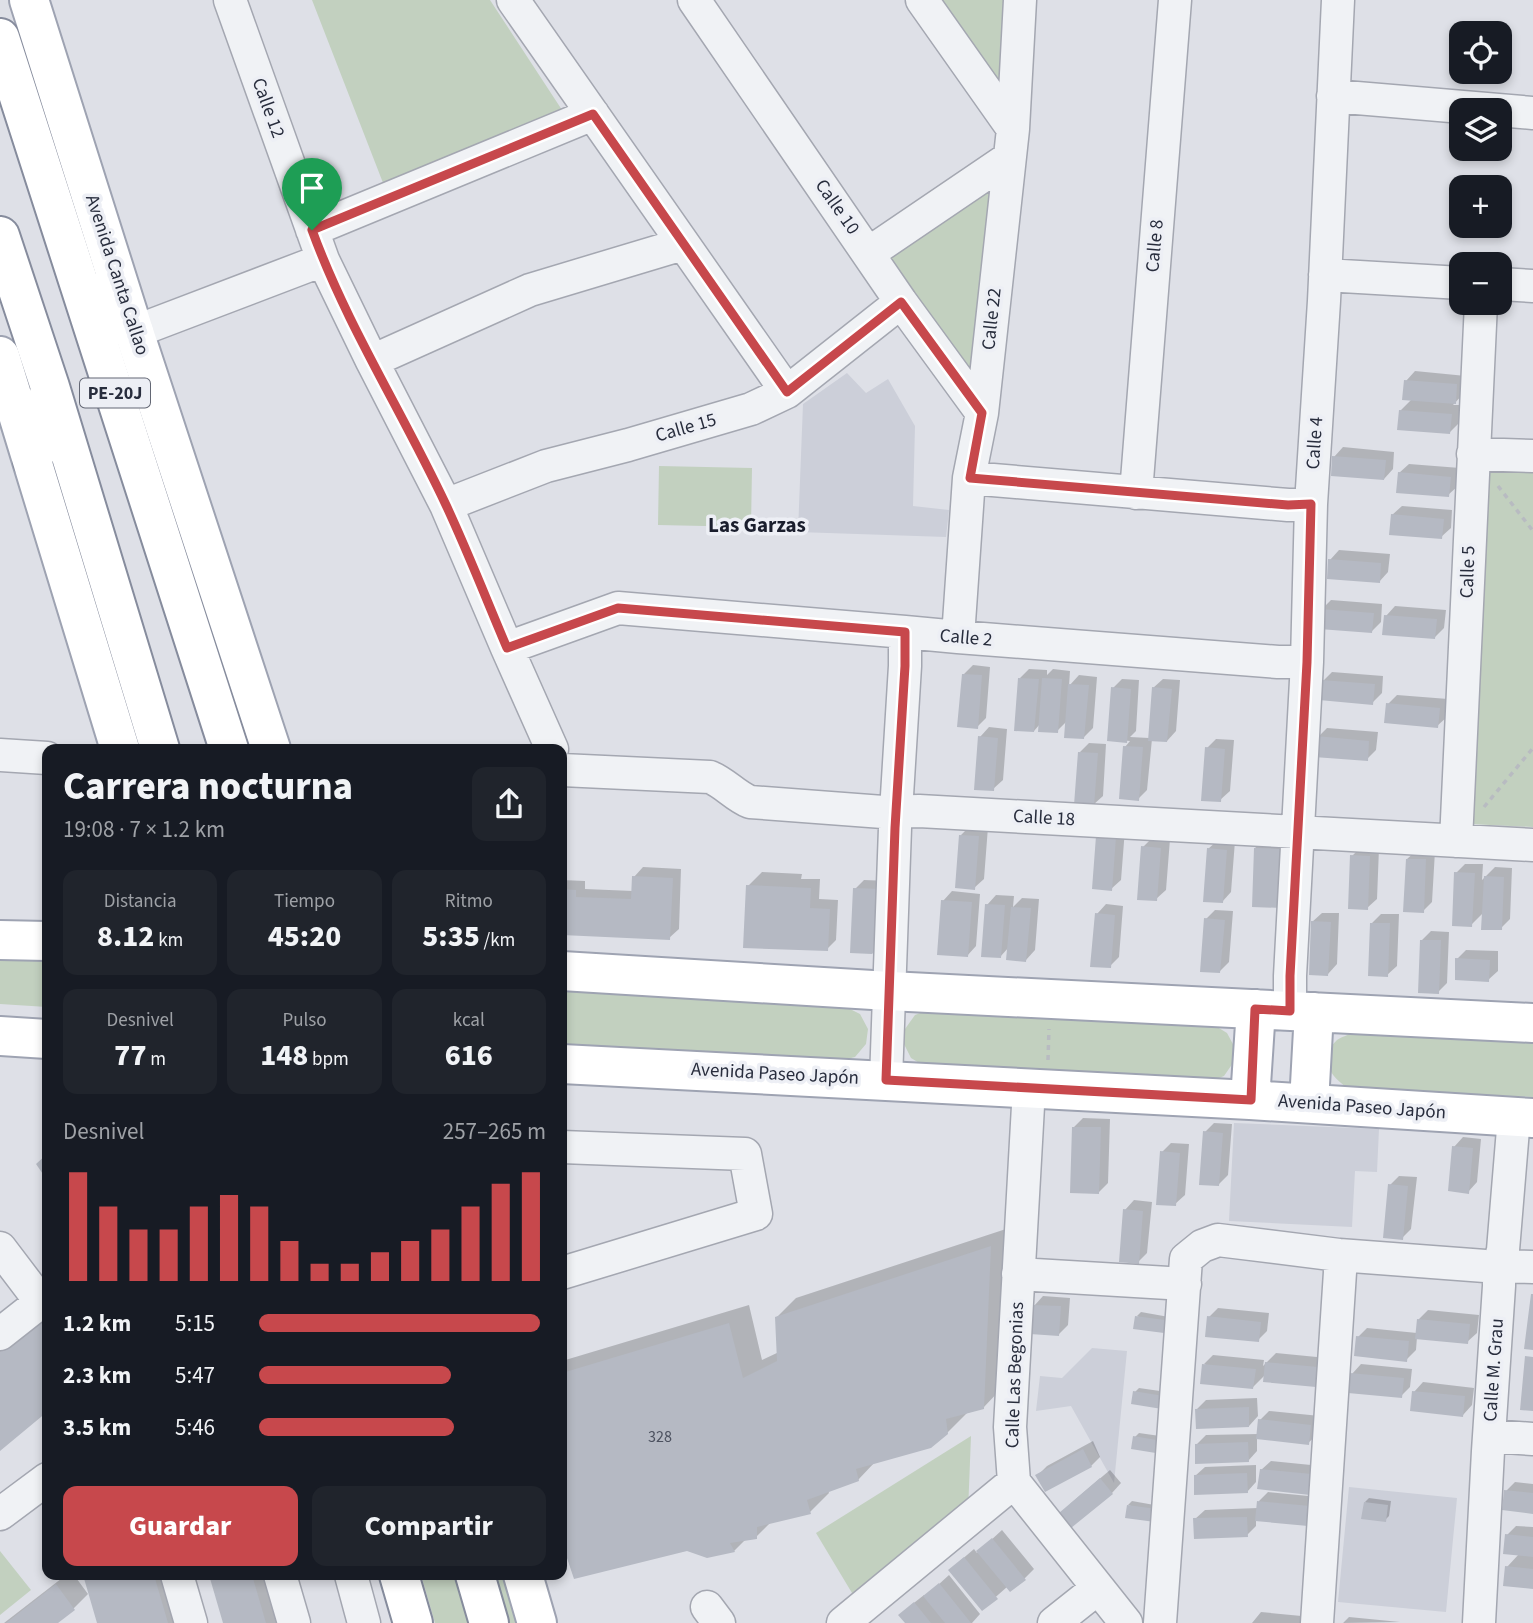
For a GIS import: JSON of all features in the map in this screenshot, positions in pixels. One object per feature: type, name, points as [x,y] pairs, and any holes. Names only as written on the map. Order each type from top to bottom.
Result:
[{"type":"main road","name":"Avenida Canta Callao","points":[[29,0],[134,332],[269,744]]},
{"type":"main road","name":"Avenida Canta Callao","points":[[0,38],[227,744]]},
{"type":"main road","name":"PE-20J","points":[[0,236],[51,387],[158,744]]},
{"type":"main road","points":[[81,286],[134,332]]},
{"type":"main road","points":[[0,356],[118,744]]},
{"type":"main road","points":[[33,461],[51,387]]},
{"type":"main road","points":[[0,940],[42,941]]},
{"type":"main road","points":[[567,971],[889,991],[1533,1023]]},
{"type":"main road","points":[[1251,1100],[1286,1011]]},
{"type":"main road","points":[[1286,1011],[1309,1103]]},
{"type":"main road","points":[[0,1036],[42,1038]]},
{"type":"main road","name":"Avenida Paseo Japón","points":[[572,1067],[1037,1088],[1524,1118]]},
{"type":"main road","points":[[476,1580],[489,1623]]},
{"type":"main road","points":[[524,1580],[537,1623]]},
{"type":"street","name":"Calle 12","points":[[230,0],[323,260],[446,505],[550,744]]},
{"type":"street","points":[[513,0],[787,392]]},
{"type":"street","name":"Calle 10","points":[[694,0],[901,302],[982,413]]},
{"type":"street","points":[[869,253],[1011,144],[922,0]]},
{"type":"street","name":"Calle 22","points":[[958,637],[970,478],[982,413],[1011,144],[1020,0]]},
{"type":"street","name":"Calle 8","points":[[1136,493],[1175,0]]},
{"type":"street","name":"Calle 4","points":[[1286,1011],[1299,832],[1311,504],[1338,0]]},
{"type":"street","points":[[1333,96],[1533,113]]},
{"type":"street","points":[[312,230],[593,114]]},
{"type":"street","points":[[372,361],[530,290],[683,244]]},
{"type":"street","points":[[134,332],[323,260]]},
{"type":"street","points":[[1325,275],[1449,282]]},
{"type":"street","points":[[1512,285],[1533,286]]},
{"type":"street","name":"Calle 15","points":[[446,505],[546,466],[751,409],[787,392],[901,302]]},
{"type":"street","name":"Calle 5","points":[[1456,841],[1480,315]]},
{"type":"street","points":[[1473,454],[1533,456]]},
{"type":"street","points":[[970,478],[1288,505],[1311,504]]},
{"type":"street","name":"Calle 2","points":[[507,648],[618,608],[958,637],[1307,662]]},
{"type":"street","points":[[886,1080],[905,632]]},
{"type":"street","points":[[0,755],[42,758]]},
{"type":"street","name":"Calle 18","points":[[567,770],[710,777],[750,802],[1533,845]]},
{"type":"street","name":"Calle Las Begonias","points":[[1014,1482],[1010,1427],[1018,1274],[1037,1088]]},
{"type":"street","name":"Calle M. Grau","points":[[1479,1623],[1499,1266],[1524,1118]]},
{"type":"street","points":[[567,1147],[745,1154],[756,1214],[567,1271]]},
{"type":"street","points":[[1160,1623],[1186,1271],[1202,1246],[1218,1240],[1339,1255],[1533,1268]]},
{"type":"street","points":[[0,1248],[42,1297]]},
{"type":"street","points":[[1317,1623],[1339,1255]]},
{"type":"street","points":[[1018,1274],[1186,1271]]},
{"type":"street","points":[[0,1334],[42,1301]]},
{"type":"street","points":[[1490,1436],[1533,1439]]},
{"type":"street","points":[[843,1623],[1014,1482],[1126,1623]]},
{"type":"street","points":[[0,1514],[42,1483]]},
{"type":"street","points":[[178,1580],[191,1623]]},
{"type":"street","points":[[281,1580],[293,1623]]},
{"type":"street","points":[[352,1580],[364,1623]]},
{"type":"street","points":[[1054,1623],[1098,1588]]},
{"type":"path","points":[[1473,454],[1533,531]]},
{"type":"path","points":[[1456,841],[1533,748]]},
{"type":"path","points":[[1037,1088],[1051,999]]},
{"type":"shaded area","points":[[847,373],[866,393],[888,379],[915,426],[913,506],[949,510],[946,537],[798,532],[803,404]]},
{"type":"shaded area","points":[[1234,1123],[1379,1129],[1377,1172],[1355,1171],[1352,1227],[1229,1221]]},
{"type":"shaded area","points":[[1092,1348],[1127,1351],[1114,1483],[1071,1406],[1036,1411],[1040,1376],[1062,1378]]},
{"type":"shaded area","points":[[1349,1487],[1457,1498],[1446,1612],[1338,1602]]},
{"type":"green space","points":[[312,0],[490,0],[562,110],[385,188]]},
{"type":"green space","points":[[938,0],[1009,0],[1004,99]]},
{"type":"green space","points":[[990,181],[974,380],[887,253]]},
{"type":"green space","points":[[659,466],[752,468],[751,527],[658,525]]},
{"type":"green space","points":[[1489,470],[1533,472],[1533,827],[1470,824]]},
{"type":"green space","points":[[0,959],[42,961],[42,1007],[0,1004]]},
{"type":"green space","points":[[567,991],[846,1007],[860,1014],[868,1029],[866,1044],[855,1057],[839,1061],[567,1048]]},
{"type":"green space","points":[[931,1009],[1214,1025],[1227,1033],[1234,1046],[1233,1063],[1224,1076],[1209,1082],[926,1067],[911,1058],[904,1044],[905,1029],[915,1015]]},
{"type":"green space","points":[[1353,1033],[1533,1041],[1533,1097],[1348,1088],[1332,1073],[1327,1060],[1331,1047],[1337,1040]]},
{"type":"green space","points":[[971,1436],[968,1512],[855,1598],[816,1533]]},
{"type":"green space","points":[[0,1551],[31,1590],[0,1615]]},
{"type":"green space","points":[[422,1580],[456,1580],[469,1623],[435,1623]]},
{"type":"green space","points":[[495,1580],[511,1580],[524,1623],[508,1623]]},
{"type":"building","points":[[1404,380],[1457,384],[1456,404],[1402,400]]},
{"type":"building","points":[[1399,410],[1452,414],[1450,434],[1397,430]]},
{"type":"building","points":[[1332,456],[1386,460],[1384,480],[1331,476]]},
{"type":"building","points":[[1398,472],[1451,477],[1449,497],[1396,493]]},
{"type":"building","points":[[1391,514],[1444,519],[1442,539],[1389,535]]},
{"type":"building","points":[[1328,559],[1381,563],[1380,583],[1327,579]]},
{"type":"building","points":[[1320,609],[1374,613],[1372,633],[1319,629]]},
{"type":"building","points":[[1384,615],[1437,619],[1435,639],[1382,635]]},
{"type":"building","points":[[962,674],[982,675],[978,729],[957,727]]},
{"type":"building","points":[[1018,678],[1039,679],[1034,732],[1014,731]]},
{"type":"building","points":[[1042,678],[1062,679],[1058,733],[1038,732]]},
{"type":"building","points":[[1321,680],[1375,684],[1373,705],[1319,700]]},
{"type":"building","points":[[1068,684],[1089,685],[1084,739],[1064,738]]},
{"type":"building","points":[[1111,687],[1131,689],[1127,743],[1107,741]]},
{"type":"building","points":[[1152,687],[1172,689],[1167,742],[1148,741]]},
{"type":"building","points":[[1386,703],[1440,708],[1438,728],[1384,723]]},
{"type":"building","points":[[978,736],[998,738],[994,791],[974,790]]},
{"type":"building","points":[[1316,736],[1369,741],[1368,761],[1314,757]]},
{"type":"building","points":[[1123,746],[1143,747],[1139,801],[1119,799]]},
{"type":"building","points":[[1205,747],[1225,749],[1221,802],[1201,801]]},
{"type":"building","points":[[1078,752],[1098,753],[1094,807],[1074,805]]},
{"type":"building","points":[[959,835],[979,836],[975,890],[955,888]]},
{"type":"building","points":[[1096,836],[1116,837],[1112,891],[1092,889]]},
{"type":"building","points":[[1141,846],[1161,848],[1157,901],[1137,900]]},
{"type":"building","points":[[1207,848],[1227,850],[1223,903],[1203,902]]},
{"type":"building","points":[[1254,848],[1286,849],[1283,908],[1252,907]]},
{"type":"building","points":[[1350,855],[1370,856],[1368,910],[1348,909]]},
{"type":"building","points":[[1406,859],[1426,859],[1424,913],[1403,912]]},
{"type":"building","points":[[1454,872],[1475,873],[1472,927],[1452,926]]},
{"type":"building","points":[[632,876],[673,878],[670,940],[567,935],[567,889],[576,890],[576,897],[631,899]]},
{"type":"building","points":[[1484,876],[1504,877],[1502,930],[1481,930]]},
{"type":"building","points":[[746,885],[811,888],[810,908],[830,909],[828,951],[743,948]]},
{"type":"building","points":[[853,888],[882,889],[879,947],[872,954],[850,953]]},
{"type":"building","points":[[941,900],[972,902],[968,957],[937,955]]},
{"type":"building","points":[[985,904],[1005,905],[1001,958],[981,957]]},
{"type":"building","points":[[1011,907],[1031,908],[1026,962],[1006,960]]},
{"type":"building","points":[[1095,913],[1115,915],[1111,968],[1090,967]]},
{"type":"building","points":[[1204,918],[1225,920],[1220,973],[1200,972]]},
{"type":"building","points":[[1311,921],[1331,922],[1328,976],[1309,975]]},
{"type":"building","points":[[1370,923],[1390,923],[1388,977],[1368,976]]},
{"type":"building","points":[[1420,940],[1441,940],[1439,994],[1418,993]]},
{"type":"building","points":[[1455,958],[1490,960],[1489,982],[1455,980]]},
{"type":"building","points":[[1072,1127],[1101,1127],[1099,1194],[1070,1193]]},
{"type":"building","points":[[1203,1131],[1223,1133],[1219,1186],[1199,1185]]},
{"type":"building","points":[[1452,1146],[1473,1148],[1469,1194],[1448,1191]]},
{"type":"building","points":[[1160,1151],[1180,1153],[1176,1206],[1156,1205]]},
{"type":"building","points":[[42,1159],[42,1173],[36,1164]]},
{"type":"building","points":[[1388,1184],[1408,1186],[1403,1240],[1383,1238]]},
{"type":"building","points":[[1123,1209],[1143,1211],[1139,1264],[1119,1262]]},
{"type":"building","points":[[991,1246],[984,1409],[946,1419],[948,1434],[931,1448],[856,1469],[859,1481],[807,1500],[811,1514],[757,1527],[757,1539],[730,1543],[735,1552],[707,1558],[687,1551],[574,1579],[567,1558],[567,1372],[729,1323],[743,1378],[777,1361],[775,1317]]},
{"type":"building","points":[[1533,1294],[1533,1350],[1524,1349]]},
{"type":"building","points":[[1032,1305],[1061,1306],[1059,1336],[1030,1334]]},
{"type":"building","points":[[1135,1316],[1165,1320],[1164,1333],[1133,1329]]},
{"type":"building","points":[[1207,1316],[1261,1322],[1259,1342],[1205,1337]]},
{"type":"building","points":[[1417,1319],[1470,1324],[1468,1344],[1415,1339]]},
{"type":"building","points":[[42,1320],[42,1416],[0,1451],[0,1352]]},
{"type":"building","points":[[1356,1336],[1409,1341],[1407,1362],[1354,1356]]},
{"type":"building","points":[[1525,1356],[1533,1357],[1533,1411],[1520,1410]]},
{"type":"building","points":[[1265,1362],[1318,1367],[1316,1387],[1263,1382]]},
{"type":"building","points":[[1202,1364],[1256,1369],[1253,1389],[1200,1384]]},
{"type":"building","points":[[1350,1373],[1404,1378],[1402,1398],[1348,1393]]},
{"type":"building","points":[[1133,1391],[1164,1396],[1162,1409],[1131,1404]]},
{"type":"building","points":[[1412,1391],[1465,1396],[1463,1417],[1410,1411]]},
{"type":"building","points":[[1249,1407],[1249,1427],[1196,1429],[1195,1409]]},
{"type":"building","points":[[1258,1419],[1311,1425],[1309,1445],[1256,1439]]},
{"type":"building","points":[[1133,1436],[1163,1441],[1162,1454],[1131,1449]]},
{"type":"building","points":[[1248,1442],[1249,1462],[1195,1464],[1195,1444]]},
{"type":"building","points":[[1083,1449],[1092,1467],[1045,1492],[1035,1475]]},
{"type":"building","points":[[1260,1469],[1312,1474],[1310,1495],[1257,1489]]},
{"type":"building","points":[[1247,1473],[1248,1493],[1194,1495],[1194,1475]]},
{"type":"building","points":[[1100,1478],[1113,1494],[1071,1528],[1059,1513]]},
{"type":"building","points":[[1504,1490],[1533,1493],[1533,1514],[1502,1510]]},
{"type":"building","points":[[1257,1501],[1310,1506],[1308,1526],[1255,1521]]},
{"type":"building","points":[[1364,1502],[1388,1505],[1386,1522],[1361,1519]]},
{"type":"building","points":[[1127,1505],[1157,1509],[1155,1522],[1125,1518]]},
{"type":"building","points":[[1247,1517],[1248,1537],[1194,1539],[1193,1518]]},
{"type":"building","points":[[1505,1534],[1533,1537],[1533,1557],[1503,1554]]},
{"type":"building","points":[[992,1538],[1026,1580],[1010,1592],[976,1551]]},
{"type":"building","points":[[964,1557],[998,1599],[982,1611],[948,1570]]},
{"type":"building","points":[[1505,1566],[1533,1569],[1533,1589],[1503,1586]]},
{"type":"building","points":[[84,1580],[155,1580],[168,1623],[97,1623]]},
{"type":"building","points":[[210,1580],[253,1580],[266,1623],[223,1623]]},
{"type":"building","points":[[939,1583],[971,1623],[945,1623],[923,1596]]},
{"type":"building","points":[[56,1584],[75,1610],[58,1623],[6,1623]]},
{"type":"building","points":[[914,1602],[931,1623],[905,1623],[898,1615]]},
{"type":"district","name":"Las Garzas","points":[[757,525]]},
{"type":"route","points":[[593,114],[787,392],[901,302],[982,413],[970,478],[1288,505],[1311,504],[1307,662],[1290,1011],[1255,1009],[1251,1100],[886,1080],[905,632],[618,608],[507,648],[446,505],[372,361],[323,260],[312,230],[593,114]]}]
